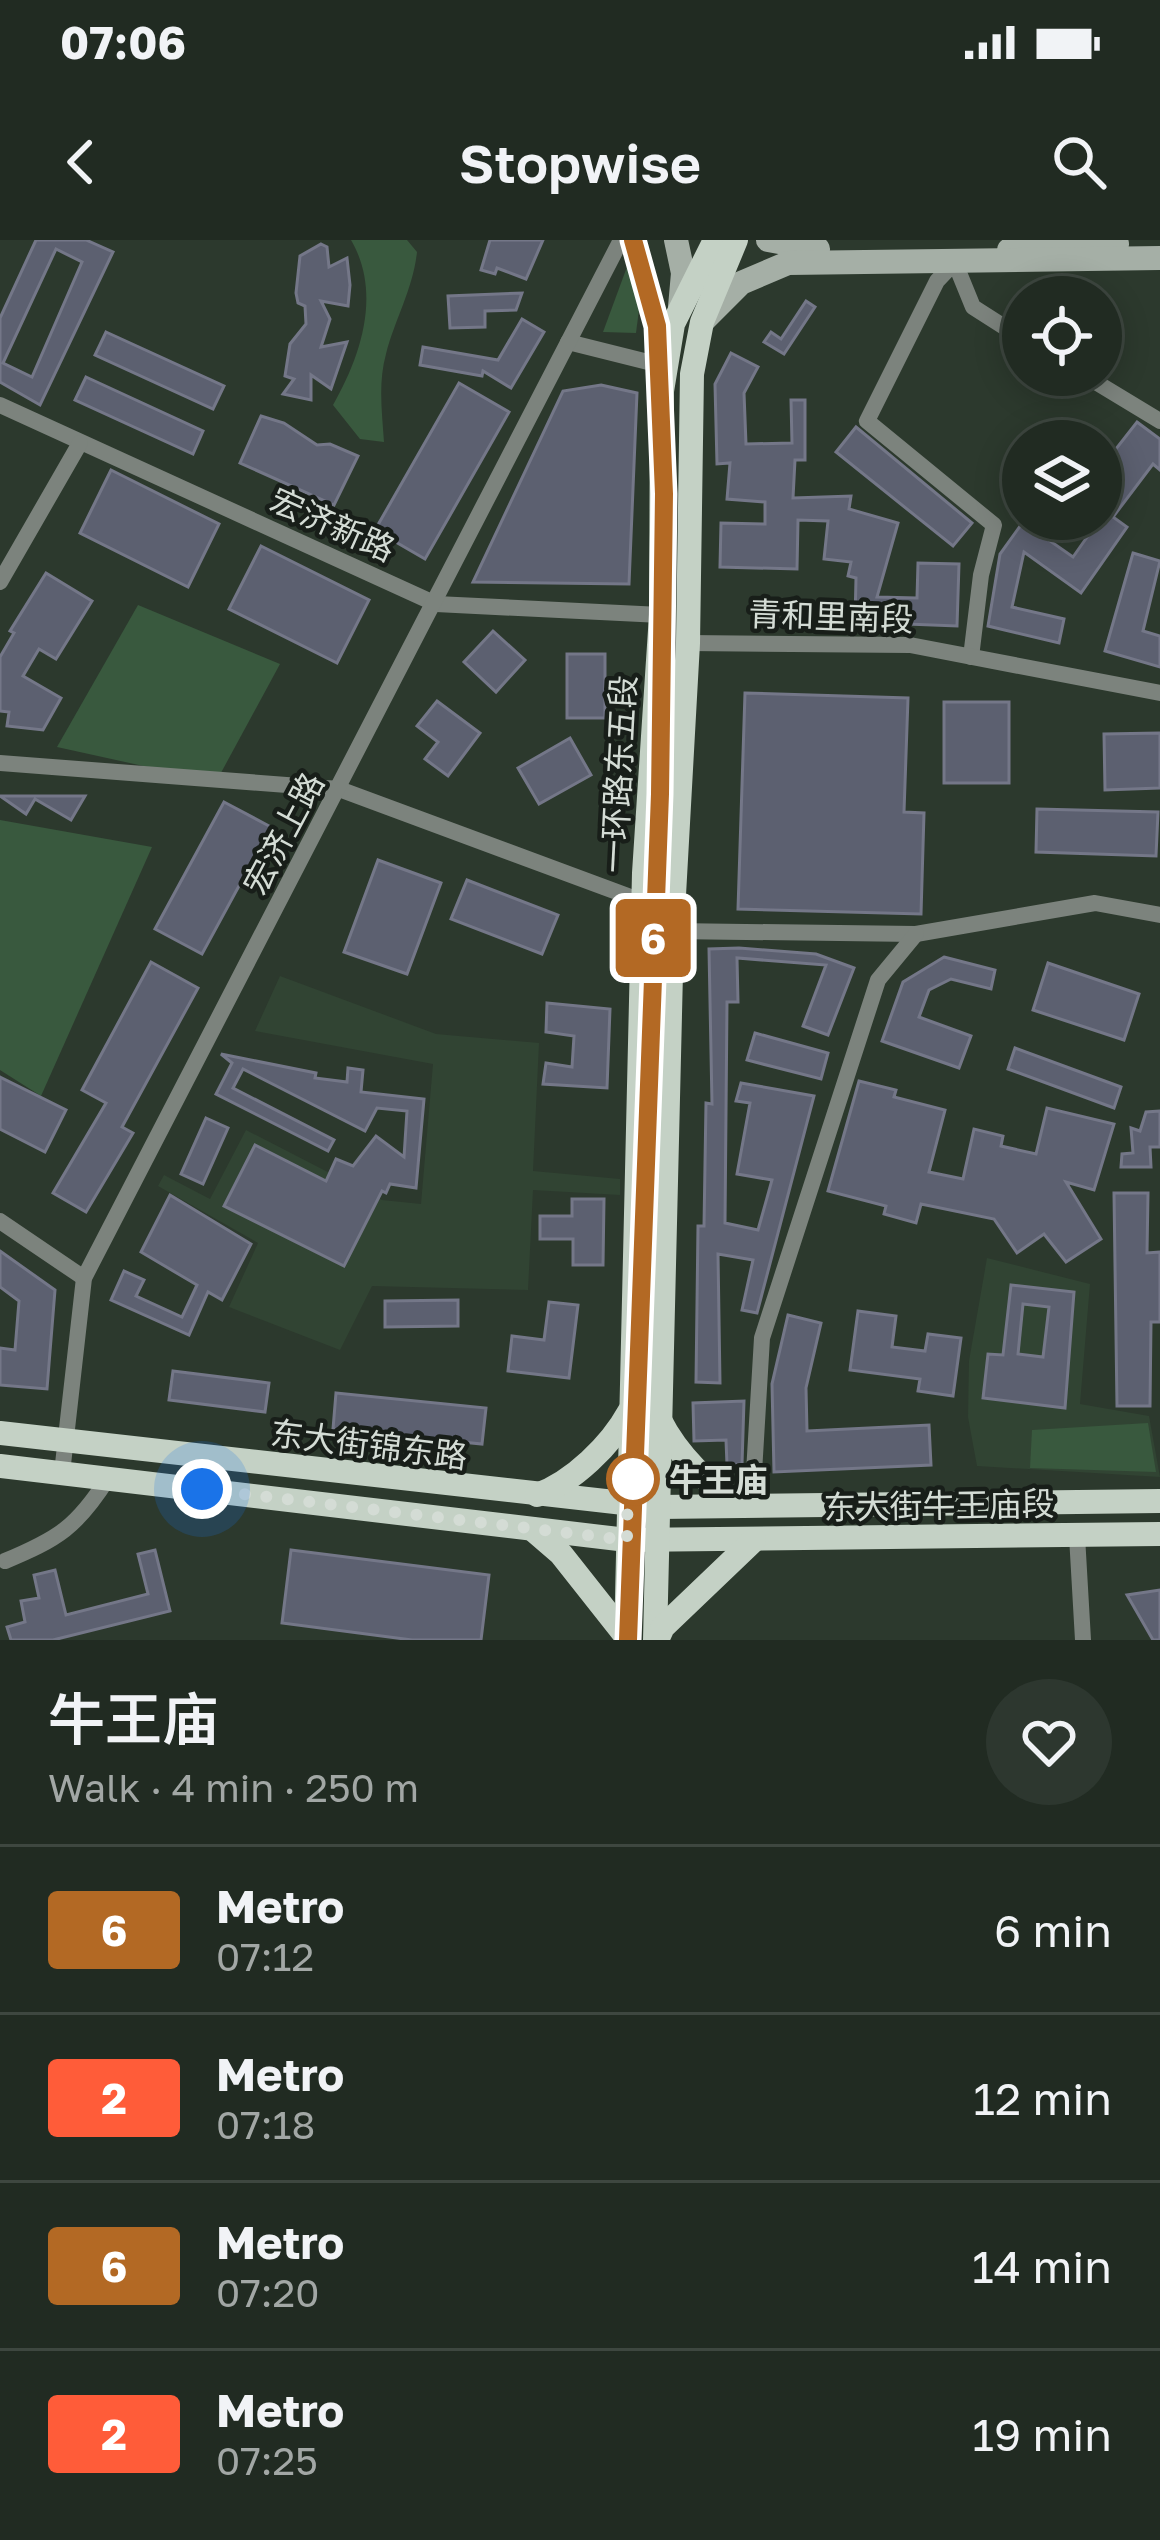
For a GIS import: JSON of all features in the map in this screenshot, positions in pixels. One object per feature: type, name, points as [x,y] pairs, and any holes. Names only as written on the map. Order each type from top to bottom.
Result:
[{"type":"main road","points":[[676,240],[683,272],[680,307]]},
{"type":"main road","name":"一环路东五段","points":[[626,1638],[644,902],[661,615],[664,366],[680,307],[715,240]]},
{"type":"main road","name":"一环路东五段","points":[[656,1640],[672,931],[688,643],[692,374],[702,322],[736,240]]},
{"type":"main road","points":[[767,240],[800,248],[902,244],[986,263],[1060,250],[1160,243]]},
{"type":"main road","points":[[1000,240],[1160,258]]},
{"type":"main road","points":[[702,322],[741,283],[788,263],[952,257],[1025,244]]},
{"type":"main road","points":[[986,263],[1018,256],[1025,244]]},
{"type":"main road","points":[[533,1496],[553,1490],[615,1436],[630,1409]]},
{"type":"main road","points":[[660,1420],[670,1441],[728,1497],[749,1506]]},
{"type":"main road","name":"东大街锦东路","points":[[0,1433],[658,1507]]},
{"type":"main road","name":"东大街锦东路","points":[[0,1466],[657,1542]]},
{"type":"main road","name":"东大街牛王庙段","points":[[658,1507],[1160,1501]]},
{"type":"main road","points":[[532,1529],[561,1554],[626,1638]]},
{"type":"main road","name":"东大街牛王庙段","points":[[657,1542],[1160,1534]]},
{"type":"main road","points":[[656,1640],[677,1613],[754,1540]]},
{"type":"street","name":"宏济上路","points":[[62,1473],[84,1278],[621,240]]},
{"type":"street","points":[[952,257],[973,307],[1002,326]]},
{"type":"street","points":[[952,257],[867,421],[994,525],[981,575],[971,657]]},
{"type":"street","points":[[568,343],[664,366]]},
{"type":"street","points":[[1119,396],[1160,421]]},
{"type":"street","name":"宏济新路","points":[[0,405],[436,604],[661,615]]},
{"type":"street","points":[[0,582],[80,443]]},
{"type":"street","name":"青和里南段","points":[[688,643],[910,645],[1160,693]]},
{"type":"street","points":[[0,764],[339,789],[644,902]]},
{"type":"street","points":[[672,931],[916,934],[1095,903],[1160,914]]},
{"type":"street","points":[[749,1506],[762,1338],[878,980],[916,934]]},
{"type":"street","points":[[0,1220],[84,1278]]},
{"type":"street","points":[[5,1561],[60,1538],[87,1511],[108,1478]]},
{"type":"street","points":[[1077,1536],[1083,1640]]},
{"type":"shaded area","points":[[351,240],[407,240],[417,252],[384,365],[384,442],[360,439],[333,405],[352,366],[364,324],[365,281]]},
{"type":"shaded area","points":[[631,256],[645,263],[636,333],[603,332]]},
{"type":"shaded area","points":[[138,605],[280,664],[216,782],[57,747]]},
{"type":"shaded area","points":[[0,820],[152,847],[41,1096],[0,1070]]},
{"type":"shaded area","points":[[280,976],[436,1034],[539,1043],[533,1171],[620,1179],[620,1195],[533,1190],[528,1290],[372,1286],[340,1350],[229,1307],[258,1243],[158,1186],[164,1175],[210,1199],[246,1130],[382,1200],[421,1204],[433,1064],[255,1031]]},
{"type":"shaded area","points":[[987,1258],[1090,1284],[1080,1404],[1149,1416],[1160,1477],[977,1466],[968,1417],[969,1361]]},
{"type":"shaded area","points":[[1148,1423],[1156,1472],[1030,1468],[1032,1430]]},
{"type":"building","points":[[36,240],[86,240],[113,252],[40,405],[0,382],[0,318]],"holes":[[[56,249],[82,262],[32,377],[3,363]]]},
{"type":"building","points":[[490,240],[543,240],[526,279],[497,268],[495,274],[481,270]]},
{"type":"building","points":[[321,244],[327,247],[329,267],[347,258],[350,285],[348,306],[321,301],[330,319],[321,347],[347,342],[331,389],[311,375],[311,400],[283,394],[294,379],[285,376],[290,344],[306,324],[305,306],[298,303],[296,293],[300,256]]},
{"type":"building","points":[[522,293],[516,310],[485,311],[485,327],[450,328],[448,296]]},
{"type":"building","points":[[806,301],[815,307],[784,354],[764,342],[771,332],[781,339]]},
{"type":"building","points":[[522,319],[544,332],[511,388],[483,371],[482,376],[420,365],[423,347],[498,360]]},
{"type":"building","points":[[106,332],[224,386],[213,409],[95,355]]},
{"type":"building","points":[[731,353],[758,367],[744,393],[746,444],[792,443],[791,400],[805,400],[805,460],[795,460],[793,498],[851,496],[849,509],[898,523],[877,597],[917,598],[918,563],[959,564],[957,626],[855,622],[856,578],[848,576],[851,562],[824,559],[828,521],[798,520],[797,569],[720,567],[721,523],[765,524],[765,502],[727,499],[730,463],[717,464],[715,384]]},
{"type":"building","points":[[86,377],[203,431],[193,454],[75,400]]},
{"type":"building","points":[[459,383],[509,412],[425,559],[375,530]]},
{"type":"building","points":[[601,385],[637,393],[629,584],[473,582],[563,391]]},
{"type":"building","points":[[261,416],[284,423],[317,445],[330,444],[358,456],[334,505],[240,463]]},
{"type":"building","points":[[1137,422],[1160,439],[1160,470],[1153,464],[1122,505],[1122,441]]},
{"type":"building","points":[[856,427],[972,523],[953,546],[836,452]]},
{"type":"building","points":[[111,470],[219,524],[188,587],[80,533]]},
{"type":"building","points":[[1010,540],[1049,540],[1073,557],[1085,540],[1118,540],[1081,593],[1024,552],[1012,607],[1064,619],[1059,643],[988,626],[1000,554]]},
{"type":"building","points":[[261,546],[369,600],[337,663],[229,609]]},
{"type":"building","points":[[1133,553],[1160,561],[1143,631],[1160,636],[1160,667],[1105,651]]},
{"type":"building","points":[[46,573],[92,601],[56,659],[39,649],[23,676],[61,698],[43,730],[7,726],[9,712],[0,711],[0,657],[14,633],[10,631]]},
{"type":"building","points":[[493,631],[525,660],[496,692],[464,662]]},
{"type":"building","points":[[567,654],[605,654],[605,718],[567,718]]},
{"type":"building","points":[[745,693],[908,698],[904,812],[924,813],[921,914],[738,909]]},
{"type":"building","points":[[437,701],[480,733],[448,776],[425,759],[438,742],[417,726]]},
{"type":"building","points":[[944,702],[1009,702],[1009,783],[944,783]]},
{"type":"building","points":[[1160,733],[1160,788],[1105,790],[1104,734]]},
{"type":"building","points":[[570,738],[591,775],[539,804],[518,768]]},
{"type":"building","points":[[0,796],[85,796],[71,820],[35,799],[26,814]]},
{"type":"building","points":[[224,802],[271,827],[202,954],[155,929]]},
{"type":"building","points":[[1037,809],[1158,812],[1156,856],[1036,852]]},
{"type":"building","points":[[378,860],[441,883],[407,974],[344,952]]},
{"type":"building","points":[[467,880],[558,915],[542,954],[451,919]]},
{"type":"building","points":[[709,949],[816,954],[854,968],[828,1035],[803,1026],[826,965],[737,958],[738,1002],[727,1002],[725,1223],[758,1230],[772,1180],[737,1174],[750,1103],[736,1101],[741,1083],[814,1096],[757,1313],[742,1310],[753,1260],[718,1254],[720,1383],[696,1382],[698,1226],[704,1226],[706,1103],[712,1104]]},
{"type":"building","points":[[944,957],[995,970],[991,989],[951,979],[929,990],[919,1017],[971,1036],[959,1068],[882,1041],[903,982]]},
{"type":"building","points":[[151,962],[198,988],[122,1127],[133,1133],[86,1212],[53,1193],[106,1103],[82,1090]]},
{"type":"building","points":[[1048,963],[1139,994],[1124,1040],[1033,1010]]},
{"type":"building","points":[[547,1003],[610,1009],[607,1088],[543,1084],[546,1063],[572,1067],[574,1036],[546,1032]]},
{"type":"building","points":[[755,1033],[828,1053],[821,1079],[747,1060]]},
{"type":"building","points":[[1015,1048],[1121,1087],[1114,1108],[1008,1069]]},
{"type":"building","points":[[221,1054],[347,1082],[348,1068],[363,1070],[361,1092],[424,1099],[416,1188],[390,1184],[386,1193],[382,1191],[344,1266],[224,1206],[255,1145],[326,1181],[336,1159],[353,1166],[376,1136],[404,1157],[407,1111],[377,1108],[365,1131],[243,1069],[233,1088],[334,1140],[328,1151],[216,1094],[232,1063]]},
{"type":"building","points":[[0,1077],[66,1110],[45,1152],[0,1129]]},
{"type":"building","points":[[859,1081],[896,1090],[894,1097],[945,1110],[929,1172],[963,1179],[974,1129],[1003,1136],[1001,1146],[1036,1154],[1047,1108],[1114,1124],[1094,1190],[1066,1182],[1101,1239],[1066,1262],[1044,1234],[1017,1253],[994,1219],[921,1204],[916,1223],[884,1214],[886,1206],[828,1191]]},
{"type":"building","points":[[1160,1111],[1160,1147],[1150,1147],[1151,1167],[1121,1167],[1122,1154],[1133,1153],[1131,1128],[1140,1131],[1146,1112]]},
{"type":"building","points":[[206,1118],[228,1128],[203,1184],[181,1174]]},
{"type":"building","points":[[1114,1193],[1148,1193],[1147,1253],[1160,1252],[1160,1322],[1151,1322],[1150,1406],[1117,1406]]},
{"type":"building","points":[[170,1195],[251,1244],[222,1300],[208,1292],[189,1335],[111,1300],[124,1271],[144,1280],[136,1296],[182,1317],[197,1285],[141,1252]]},
{"type":"building","points":[[572,1199],[604,1199],[603,1265],[573,1265],[573,1239],[540,1239],[540,1216],[572,1216]]},
{"type":"building","points":[[0,1251],[55,1290],[47,1389],[0,1385],[0,1348],[15,1350],[19,1301],[0,1287]]},
{"type":"building","points":[[1011,1285],[1074,1292],[1065,1408],[983,1398],[988,1354],[1003,1355]],"holes":[[[1023,1304],[1049,1307],[1043,1357],[1018,1354]]]},
{"type":"building","points":[[458,1300],[458,1326],[385,1327],[385,1301]]},
{"type":"building","points":[[549,1302],[578,1305],[569,1378],[508,1371],[512,1336],[544,1340]]},
{"type":"building","points":[[858,1311],[896,1316],[892,1347],[925,1351],[928,1334],[961,1338],[953,1396],[918,1391],[920,1379],[850,1370]]},
{"type":"building","points":[[788,1315],[821,1323],[806,1388],[807,1431],[929,1425],[931,1465],[774,1472],[772,1384]]},
{"type":"building","points":[[173,1371],[269,1383],[265,1412],[169,1400]]},
{"type":"building","points":[[336,1393],[486,1408],[482,1444],[333,1429]]},
{"type":"building","points":[[744,1401],[742,1464],[727,1465],[726,1440],[694,1441],[693,1403]]},
{"type":"building","points":[[155,1550],[170,1611],[53,1640],[11,1640],[7,1627],[25,1622],[21,1601],[39,1598],[34,1575],[55,1570],[66,1615],[148,1594],[138,1554]]},
{"type":"building","points":[[291,1550],[489,1575],[481,1640],[412,1640],[282,1623]]},
{"type":"building","points":[[1160,1590],[1160,1640],[1153,1640],[1127,1595]]},
{"type":"metro line","name":"6","points":[[628,1640],[660,794],[664,494],[663,378],[657,326],[633,240]]},
{"type":"place","name":"牛王庙","points":[[633,1479]]},
{"type":"route","points":[[202,1489],[627,1540],[628,1471],[633,1479]]}]
